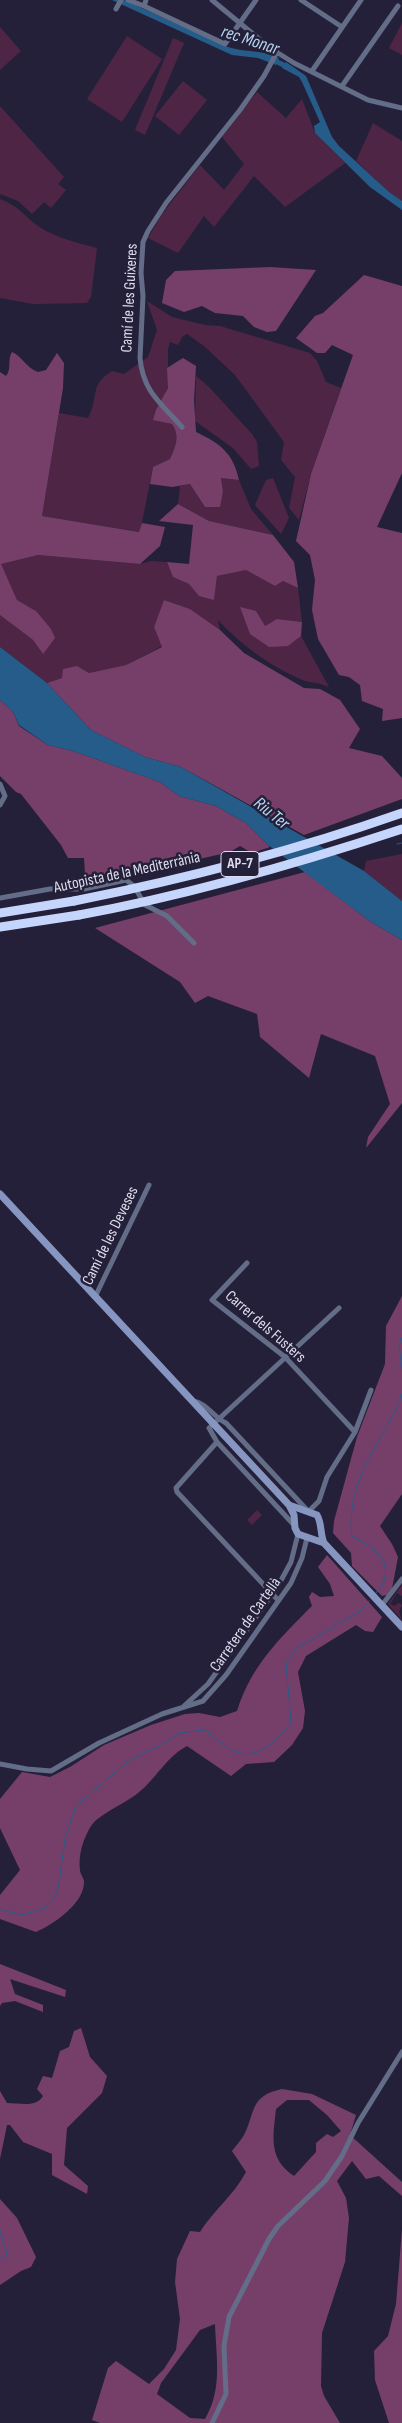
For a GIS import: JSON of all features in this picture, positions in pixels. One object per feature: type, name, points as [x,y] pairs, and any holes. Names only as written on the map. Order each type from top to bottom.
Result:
[{"type":"highway","name":"Autopista de la Mediterrània","points":[[0,913],[74,901],[163,883],[309,844],[402,813]]},
{"type":"highway","name":"Autopista de la Mediterrània","points":[[0,927],[79,915],[219,885],[314,858],[402,829]]},
{"type":"main road","points":[[0,1194],[193,1401],[216,1422],[289,1505],[298,1534],[324,1543]]},
{"type":"main road","points":[[289,1505],[317,1515],[320,1520],[320,1529],[324,1543],[402,1627]]},
{"type":"main road","points":[[294,1523],[307,1512]]},
{"type":"main road","points":[[309,1538],[320,1529]]},
{"type":"street","points":[[128,0],[225,44],[241,24],[256,0]]},
{"type":"street","points":[[144,6],[146,0]]},
{"type":"street","points":[[212,0],[276,54],[368,100],[402,108]]},
{"type":"street","points":[[301,0],[342,28]]},
{"type":"street","points":[[312,71],[361,0]]},
{"type":"street","points":[[342,86],[398,6]]},
{"type":"street","name":"Camí de les Guixeres","points":[[182,427],[153,397],[142,372],[140,358],[143,242],[148,231],[192,170],[240,110],[276,54]]},
{"type":"street","points":[[0,784],[5,792],[0,805]]},
{"type":"street","points":[[0,898],[50,889],[84,889],[126,880],[134,886],[145,905],[167,916],[194,944]]},
{"type":"street","name":"Camí de les Deveses","points":[[96,1297],[149,1185]]},
{"type":"street","name":"Carrer dels Fusters","points":[[247,1263],[212,1300],[285,1357],[354,1432]]},
{"type":"street","points":[[294,1523],[217,1442],[209,1428],[339,1308]]},
{"type":"street","points":[[320,1520],[319,1501],[326,1477],[354,1432],[370,1390]]},
{"type":"street","points":[[216,1422],[226,1423],[307,1512],[319,1501]]},
{"type":"street","points":[[217,1442],[176,1488],[176,1492],[278,1600]]},
{"type":"street","name":"Carretera de Cartellà","points":[[183,1706],[212,1680],[272,1595],[291,1562],[298,1534]]},
{"type":"street","name":"Carretera de Cartellà","points":[[0,1764],[35,1770],[58,1769],[99,1743],[183,1706],[203,1701],[222,1680],[278,1600],[297,1570],[309,1538]]},
{"type":"street","points":[[380,1603],[402,1579]]},
{"type":"street","points":[[197,1695],[203,1701]]},
{"type":"street","points":[[212,2423],[226,2394],[224,2346],[229,2317],[269,2239],[278,2226],[325,2181],[342,2156],[358,2123],[402,2052]]},
{"type":"shaded area","points":[[402,23],[402,55],[389,48]]},
{"type":"shaded area","points":[[0,27],[21,51],[0,70]]},
{"type":"shaded area","points":[[127,36],[162,59],[122,122],[87,99]]},
{"type":"shaded area","points":[[173,38],[184,43],[145,135],[135,130]]},
{"type":"shaded area","points":[[183,81],[207,100],[179,135],[155,116]]},
{"type":"shaded area","points":[[257,92],[286,118],[302,99],[315,133],[345,163],[285,207],[254,176],[214,227],[204,216],[178,253],[148,238],[162,214],[200,165],[224,190],[244,164],[222,137]]},
{"type":"shaded area","points":[[0,106],[64,177],[58,184],[66,190],[51,208],[44,202],[32,214],[18,201],[0,194]]},
{"type":"shaded area","points":[[373,123],[402,141],[402,201],[389,192],[356,161]]},
{"type":"shaded area","points":[[0,199],[13,205],[46,231],[68,240],[97,248],[91,297],[87,303],[33,304],[0,298]]},
{"type":"shaded area","points":[[270,267],[316,270],[276,331],[267,332],[254,327],[243,316],[215,313],[202,306],[184,312],[162,303],[166,280],[175,271]]},
{"type":"shaded area","points":[[364,275],[402,286],[402,473],[377,527],[402,533],[402,718],[382,721],[383,709],[362,701],[360,685],[349,677],[339,675],[318,639],[312,610],[315,580],[310,555],[296,541],[311,474],[353,355],[332,345],[325,353],[317,353],[296,338],[315,316],[323,313]]},
{"type":"shaded area","points":[[147,301],[172,317],[205,325],[220,326],[310,353],[317,361],[326,382],[341,388],[311,474],[299,520],[289,508],[295,477],[281,460],[284,442],[235,375],[204,346],[187,334],[182,337],[178,345],[170,342],[168,349],[168,387],[154,420],[172,424],[176,433],[176,441],[170,459],[153,467],[140,532],[42,516],[59,413],[88,418],[97,387],[105,376],[112,371],[124,374],[148,357],[157,330]]},
{"type":"shaded area","points":[[12,352],[38,372],[46,370],[57,353],[64,363],[63,388],[42,516],[139,532],[142,523],[165,527],[160,546],[140,564],[38,555],[1,564],[17,600],[36,611],[51,629],[55,638],[43,654],[33,640],[0,615],[0,372],[6,376],[8,373]]},
{"type":"shaded area","points":[[183,358],[196,366],[194,400],[196,432],[225,450],[233,463],[239,480],[221,478],[223,491],[220,507],[205,507],[190,484],[172,487],[150,484],[153,467],[170,459],[175,445],[176,433],[172,424],[153,420],[156,410],[168,388],[167,368]]},
{"type":"shaded area","points":[[196,376],[209,387],[252,434],[257,442],[259,466],[251,469],[233,448],[195,421]]},
{"type":"shaded area","points":[[221,478],[239,480],[251,509],[273,535],[209,521],[178,504],[180,486],[190,484],[205,507],[223,491]]},
{"type":"shaded area","points":[[273,478],[289,518],[281,534],[255,505],[266,480]]},
{"type":"shaded area","points":[[178,504],[209,521],[273,535],[294,562],[298,588],[283,581],[275,586],[246,570],[217,576],[214,600],[199,596],[189,584],[173,577],[167,562],[189,564],[193,525],[159,521]]},
{"type":"shaded area","points":[[38,555],[139,564],[151,561],[167,562],[173,577],[189,584],[199,596],[214,599],[217,576],[246,570],[275,586],[283,581],[298,588],[302,622],[277,619],[265,626],[241,607],[288,646],[301,636],[329,687],[303,680],[278,668],[246,646],[218,620],[220,630],[190,609],[164,600],[154,627],[162,646],[126,665],[89,673],[77,666],[62,678],[47,683],[0,647],[0,615],[33,640],[43,654],[36,611],[17,600],[0,564]]},
{"type":"shaded area","points":[[164,600],[190,609],[220,630],[244,653],[304,688],[320,689],[340,700],[360,729],[349,748],[382,756],[402,778],[402,799],[304,835],[181,767],[145,757],[91,730],[47,683],[62,678],[63,669],[77,666],[89,673],[126,665],[162,647],[154,627]]},
{"type":"shaded area","points":[[240,607],[256,611],[265,626],[277,619],[302,622],[301,636],[288,646],[269,647],[250,634]]},
{"type":"shaded area","points":[[0,700],[13,712],[19,726],[48,745],[73,751],[160,782],[179,796],[216,806],[246,823],[270,847],[252,853],[240,846],[230,852],[72,888],[85,874],[84,858],[68,858],[61,845],[21,794],[16,792],[0,776]]},
{"type":"shaded area","points":[[402,854],[402,901],[364,871],[366,861]]},
{"type":"shaded area","points":[[305,872],[371,922],[402,940],[402,1103],[366,1148],[368,1137],[390,1104],[375,1056],[321,1034],[309,1078],[260,1037],[257,1014],[208,996],[195,1003],[180,982],[95,928]]},
{"type":"shaded area","points":[[402,1296],[402,1494],[380,1526],[398,1557],[391,1594],[382,1596],[352,1566],[351,1553],[333,1533],[334,1521],[357,1437],[385,1364],[386,1326]]},
{"type":"shaded area","points":[[257,1510],[262,1515],[252,1525],[247,1520]]},
{"type":"shaded area","points":[[327,1555],[382,1617],[373,1632],[365,1631],[356,1625],[306,1656],[298,1672],[305,1711],[303,1728],[292,1745],[274,1762],[246,1764],[231,1776],[187,1746],[173,1756],[138,1793],[100,1817],[91,1826],[80,1853],[80,1871],[84,1881],[83,1889],[74,1905],[67,1912],[36,1932],[0,1919],[0,1895],[20,1870],[0,1828],[0,1799],[22,1772],[50,1777],[70,1767],[104,1745],[151,1725],[185,1714],[199,1713],[220,1717],[237,1711],[250,1680],[267,1654],[312,1606],[309,1597],[312,1592],[320,1597],[334,1596],[330,1584],[318,1567]]},
{"type":"shaded area","points":[[402,1585],[402,1596],[397,1593],[390,1604],[394,1606],[399,1603],[402,1605],[399,1612],[402,1620],[388,1604]]},
{"type":"shaded area","points":[[0,1964],[66,1990],[65,1997],[10,1979],[15,1994],[43,2005],[43,2012],[15,2001],[2,2003],[0,2006]]},
{"type":"shaded area","points":[[81,2028],[90,2057],[107,2076],[102,2093],[67,2128],[64,2165],[88,2186],[87,2194],[52,2175],[52,2154],[23,2142],[10,2125],[7,2125],[0,2159],[0,2091],[7,2103],[27,2104],[40,2100],[43,2096],[37,2089],[43,2076],[52,2078],[60,2051],[69,2047],[74,2031]]},
{"type":"shaded area","points":[[282,2089],[312,2094],[356,2115],[350,2135],[402,2182],[402,2196],[379,2176],[366,2179],[352,2161],[337,2181],[346,2198],[349,2218],[345,2262],[322,2333],[321,2386],[324,2396],[340,2423],[100,2423],[92,2420],[108,2368],[116,2361],[149,2384],[164,2369],[176,2350],[180,2319],[175,2282],[177,2259],[190,2231],[200,2232],[236,2188],[246,2172],[232,2151],[244,2135],[255,2106],[264,2096]],"holes":[[[287,2100],[309,2100],[327,2115],[341,2131],[333,2137],[327,2134],[316,2143],[316,2152],[294,2176],[280,2162],[274,2146],[276,2109]],[[215,2324],[217,2373],[214,2396],[205,2419],[190,2418],[157,2394],[161,2383],[200,2330]]]},
{"type":"shaded area","points":[[0,2199],[17,2218],[36,2257],[31,2267],[21,2271],[0,2285]]},
{"type":"shaded area","points":[[402,2229],[402,2423],[389,2423],[375,2380],[374,2351],[388,2336],[396,2304]]},
{"type":"water","points":[[112,0],[124,0],[228,47],[266,53],[279,58],[276,65],[258,58],[232,55]]},
{"type":"water","points":[[286,62],[306,76],[332,137],[339,146],[389,192],[402,201],[402,210],[370,187],[315,133],[314,126],[320,122],[299,77],[282,68]]},
{"type":"water","points":[[0,647],[47,683],[91,730],[145,757],[181,767],[364,871],[402,901],[402,940],[371,922],[268,845],[246,823],[216,806],[179,796],[160,782],[73,751],[48,745],[19,725],[13,712],[0,700]]},
{"type":"waterway","name":"rec Monar","points":[[271,59],[290,68]]},
{"type":"waterway","points":[[397,844],[402,843]]},
{"type":"waterway","points":[[402,1337],[399,1346],[402,1369]]},
{"type":"waterway","points":[[376,1593],[383,1584],[385,1566],[377,1552],[370,1546],[352,1537],[352,1508],[364,1469],[397,1408],[402,1393]]},
{"type":"waterway","points":[[0,1909],[22,1915],[45,1908],[55,1896],[59,1883],[65,1839],[75,1807],[127,1762],[161,1745],[179,1733],[205,1730],[230,1749],[249,1754],[257,1752],[273,1742],[291,1722],[286,1663],[297,1648],[359,1612],[369,1601]]},
{"type":"waterway","points":[[0,2230],[7,2255],[0,2260]]},
{"type":"water label","name":"Riu Ter","points":[[271,814]]}]
